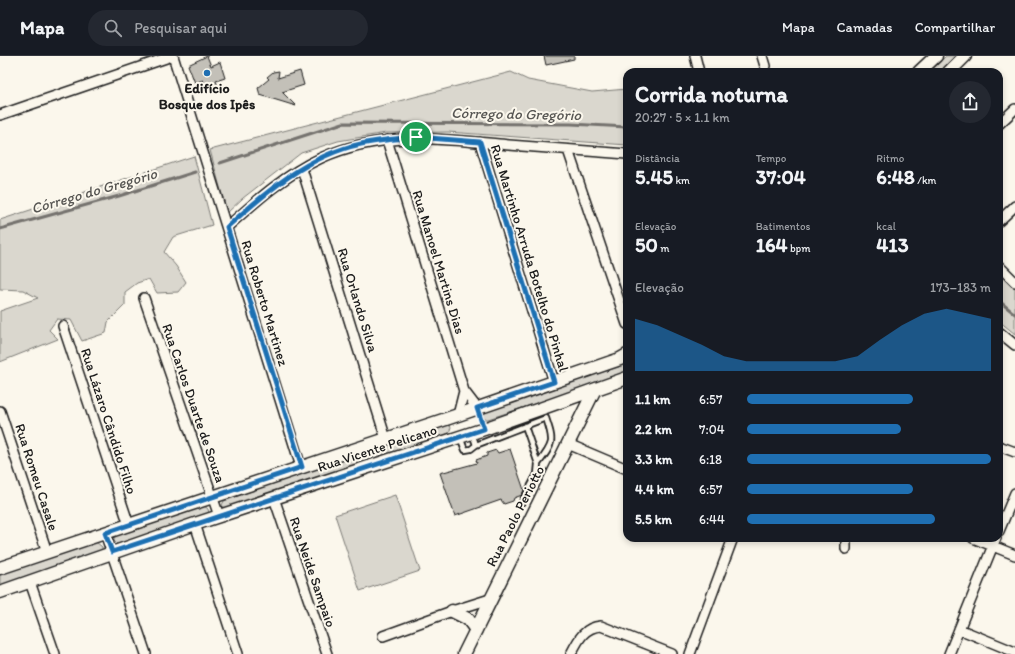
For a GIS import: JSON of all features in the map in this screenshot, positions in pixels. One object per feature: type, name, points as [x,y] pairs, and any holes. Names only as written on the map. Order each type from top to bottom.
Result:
[{"type":"street","points":[[0,115],[173,56]]},
{"type":"street","name":"Rua Roberto Martinez","points":[[173,56],[302,467]]},
{"type":"street","points":[[695,56],[698,68]]},
{"type":"street","points":[[762,56],[765,66]]},
{"type":"street","points":[[923,68],[936,56]]},
{"type":"street","points":[[952,68],[965,56]]},
{"type":"street","points":[[1003,120],[1015,109]]},
{"type":"street","points":[[227,227],[262,196],[302,169],[321,158],[360,144],[416,137],[623,154]]},
{"type":"street","name":"Rua Manoel Martins Dias","points":[[387,140],[464,391],[477,408]]},
{"type":"street","name":"Rua Martinho Arruda Botelho do Pinhal","points":[[480,142],[554,382]]},
{"type":"street","points":[[568,150],[623,312]]},
{"type":"street","name":"Rua Orlando Silva","points":[[302,169],[386,439]]},
{"type":"street","points":[[1003,217],[1015,206]]},
{"type":"street","points":[[1003,270],[1015,282]]},
{"type":"street","name":"Rua Carlos Duarte de Souza","points":[[144,298],[219,516]]},
{"type":"street","name":"Rua Lázaro Cândido Filho","points":[[63,326],[129,525]]},
{"type":"street","points":[[1003,335],[1015,345]]},
{"type":"street","name":"Rua Vicente Pelicano","points":[[0,568],[458,415],[623,356]]},
{"type":"street","name":"Rua Vicente Pelicano","points":[[0,592],[195,524],[484,429],[623,380]]},
{"type":"street","points":[[464,391],[458,415],[466,435]]},
{"type":"street","name":"Rua Paolo Periotto","points":[[464,654],[594,391]]},
{"type":"street","points":[[477,408],[484,429]]},
{"type":"street","name":"Rua Romeu Casale","points":[[0,411],[47,552]]},
{"type":"street","points":[[568,444],[623,467]]},
{"type":"street","points":[[1003,448],[1015,452]]},
{"type":"street","points":[[1003,522],[1015,493]]},
{"type":"street","name":"Rua Neide Sampaio","points":[[274,498],[327,654]]},
{"type":"street","points":[[195,524],[238,654]]},
{"type":"street","points":[[105,533],[146,654]]},
{"type":"street","points":[[690,654],[732,542]]},
{"type":"street","points":[[846,542],[846,549]]},
{"type":"street","points":[[949,654],[994,542],[1015,555]]},
{"type":"street","points":[[30,582],[55,654]]},
{"type":"street","points":[[383,636],[452,610],[490,599]]},
{"type":"street","points":[[452,610],[468,618],[476,630]]},
{"type":"street","points":[[571,654],[578,639],[585,631],[593,626],[610,628],[672,654]]},
{"type":"street","points":[[958,629],[1015,652]]},
{"type":"lane","points":[[466,435],[465,450],[471,449],[476,445],[546,418],[553,438],[547,452],[538,464]]},
{"type":"lane","points":[[522,502],[537,474],[538,464],[525,426]]},
{"type":"lane","points":[[466,435],[476,445]]},
{"type":"shaded area","points":[[946,56],[962,56],[949,68],[933,68]]},
{"type":"shaded area","points":[[511,72],[528,80],[592,92],[623,89],[623,145],[448,132],[386,133],[338,141],[301,153],[243,198],[227,213],[210,150]]},
{"type":"shaded area","points":[[194,156],[212,225],[173,237],[164,252],[176,266],[186,282],[178,292],[157,293],[149,279],[137,283],[125,292],[125,305],[108,322],[106,333],[82,341],[71,320],[57,319],[49,330],[58,339],[0,362],[0,311],[38,298],[23,290],[0,289],[0,220]]},
{"type":"shaded area","points":[[1003,276],[1015,288],[1015,334],[1003,324]]},
{"type":"shaded area","points":[[623,363],[623,375],[488,419],[484,419],[483,417],[483,413],[487,408],[619,367]]},
{"type":"shaded area","points":[[445,422],[451,427],[449,433],[230,510],[224,509],[222,505],[224,501]]},
{"type":"shaded area","points":[[395,495],[420,571],[360,591],[335,515]]},
{"type":"shaded area","points":[[203,505],[208,509],[209,513],[118,545],[114,541],[114,536]]},
{"type":"shaded area","points":[[96,542],[102,547],[102,551],[0,588],[0,573]]},
{"type":"building","name":"Edifício Bosque dos Ipês","points":[[207,56],[211,66],[220,62],[225,78],[216,81],[218,86],[206,90],[203,80],[195,83],[188,65]]},
{"type":"building","points":[[544,56],[574,56],[574,59],[546,65]]},
{"type":"building","points":[[279,71],[278,78],[300,71],[304,85],[282,92],[296,106],[260,95],[258,88],[269,79],[267,77],[273,72]]},
{"type":"building","points":[[510,449],[524,490],[522,495],[514,498],[513,501],[504,504],[501,500],[455,516],[440,473],[477,463],[476,460],[487,456],[487,453],[496,450],[498,453]]},
{"type":"waterway","name":"Córrego do Gregório","points":[[220,163],[343,123],[571,124],[623,127]]},
{"type":"waterway","name":"Córrego do Gregório","points":[[0,229],[119,196],[195,172]]},
{"type":"waterway","name":"Córrego do Gregório","points":[[1003,304],[1015,314]]},
{"type":"place","name":"Edifício Bosque dos Ipês","points":[[207,73]]},
{"type":"route","points":[[416,137],[480,142],[554,382],[477,408],[484,429],[112,552],[105,533],[302,467],[227,227],[262,196],[282,181],[321,158],[360,144],[416,137]]}]
